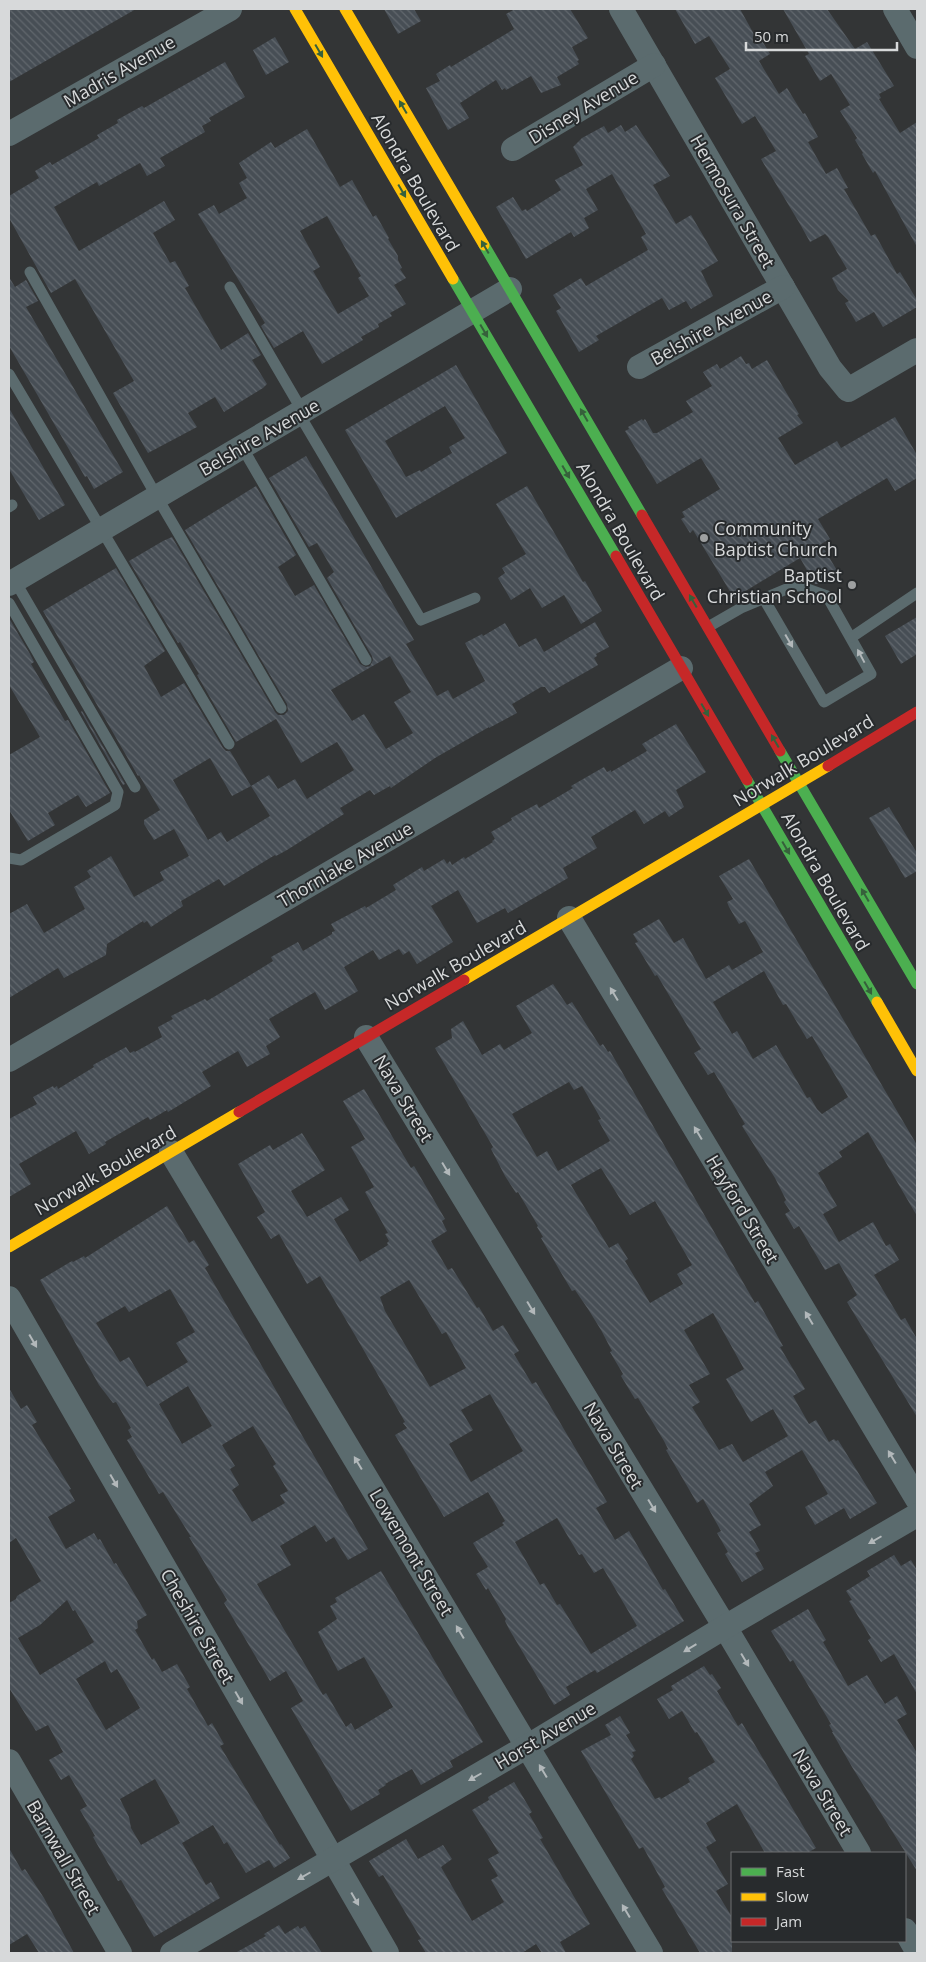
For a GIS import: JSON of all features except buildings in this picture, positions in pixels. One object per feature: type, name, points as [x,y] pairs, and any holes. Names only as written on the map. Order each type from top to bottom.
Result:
[{"type":"main road","name":"Alondra Boulevard","points":[[295,9],[917,1072]]},
{"type":"main road","name":"Alondra Boulevard","points":[[345,9],[917,984]]},
{"type":"main road","name":"Norwalk Boulevard","points":[[9,1247],[913,718]]},
{"type":"street","name":"Madris Avenue","points":[[9,134],[230,9]]},
{"type":"street","name":"Hermosura Street","points":[[621,9],[830,368],[848,390],[917,350]]},
{"type":"street","points":[[895,9],[917,47]]},
{"type":"street","name":"Disney Avenue","points":[[513,149],[654,65]]},
{"type":"street","name":"Belshire Avenue","points":[[639,368],[783,287]]},
{"type":"street","name":"Belshire Avenue","points":[[12,582],[510,289]]},
{"type":"street","name":"Thornlake Avenue","points":[[9,1060],[681,668]]},
{"type":"street","name":"Hayford Street","points":[[569,918],[917,1499]]},
{"type":"street","name":"Nava Street","points":[[366,1037],[725,1627],[858,1852]]},
{"type":"street","name":"Lowemont Street","points":[[171,1152],[651,1953]]},
{"type":"street","name":"Cheshire Street","points":[[9,1298],[387,1953]]},
{"type":"street","name":"Horst Avenue","points":[[172,1953],[528,1746],[725,1627],[917,1515]]},
{"type":"street","name":"Barnwall Street","points":[[9,1761],[120,1953]]},
{"type":"street","points":[[906,1932],[917,1951]]},
{"type":"lane","points":[[30,272],[157,497],[281,708]]},
{"type":"lane","points":[[230,287],[421,620],[475,598]]},
{"type":"lane","points":[[9,374],[229,744]]},
{"type":"lane","points":[[242,447],[366,660]]},
{"type":"lane","points":[[12,582],[135,788]]},
{"type":"lane","points":[[708,627],[741,608],[764,598],[796,585],[827,596],[871,674],[824,702],[764,598]]},
{"type":"lane","points":[[852,638],[917,593]]},
{"type":"lane","points":[[9,603],[118,792],[115,805],[22,860],[9,858]]},
{"type":"traffic: fast","points":[[484,245],[642,515]]},
{"type":"traffic: fast","points":[[453,279],[616,556]]},
{"type":"traffic: fast","points":[[780,751],[917,984]]},
{"type":"traffic: fast","points":[[747,780],[877,1002]]},
{"type":"traffic: slow","points":[[295,9],[453,279]]},
{"type":"traffic: slow","points":[[345,9],[484,245]]},
{"type":"traffic: slow","points":[[464,980],[828,766]]},
{"type":"traffic: slow","points":[[877,1002],[917,1071]]},
{"type":"traffic: slow","points":[[9,1247],[239,1112]]},
{"type":"traffic: jam","points":[[642,515],[780,751]]},
{"type":"traffic: jam","points":[[616,556],[747,780]]},
{"type":"traffic: jam","points":[[828,766],[917,712]]},
{"type":"traffic: jam","points":[[239,1112],[464,980]]},
{"type":"place","name":"Community Baptist Church","points":[[704,538]]},
{"type":"place","name":"Baptist Christian School","points":[[852,585]]}]
